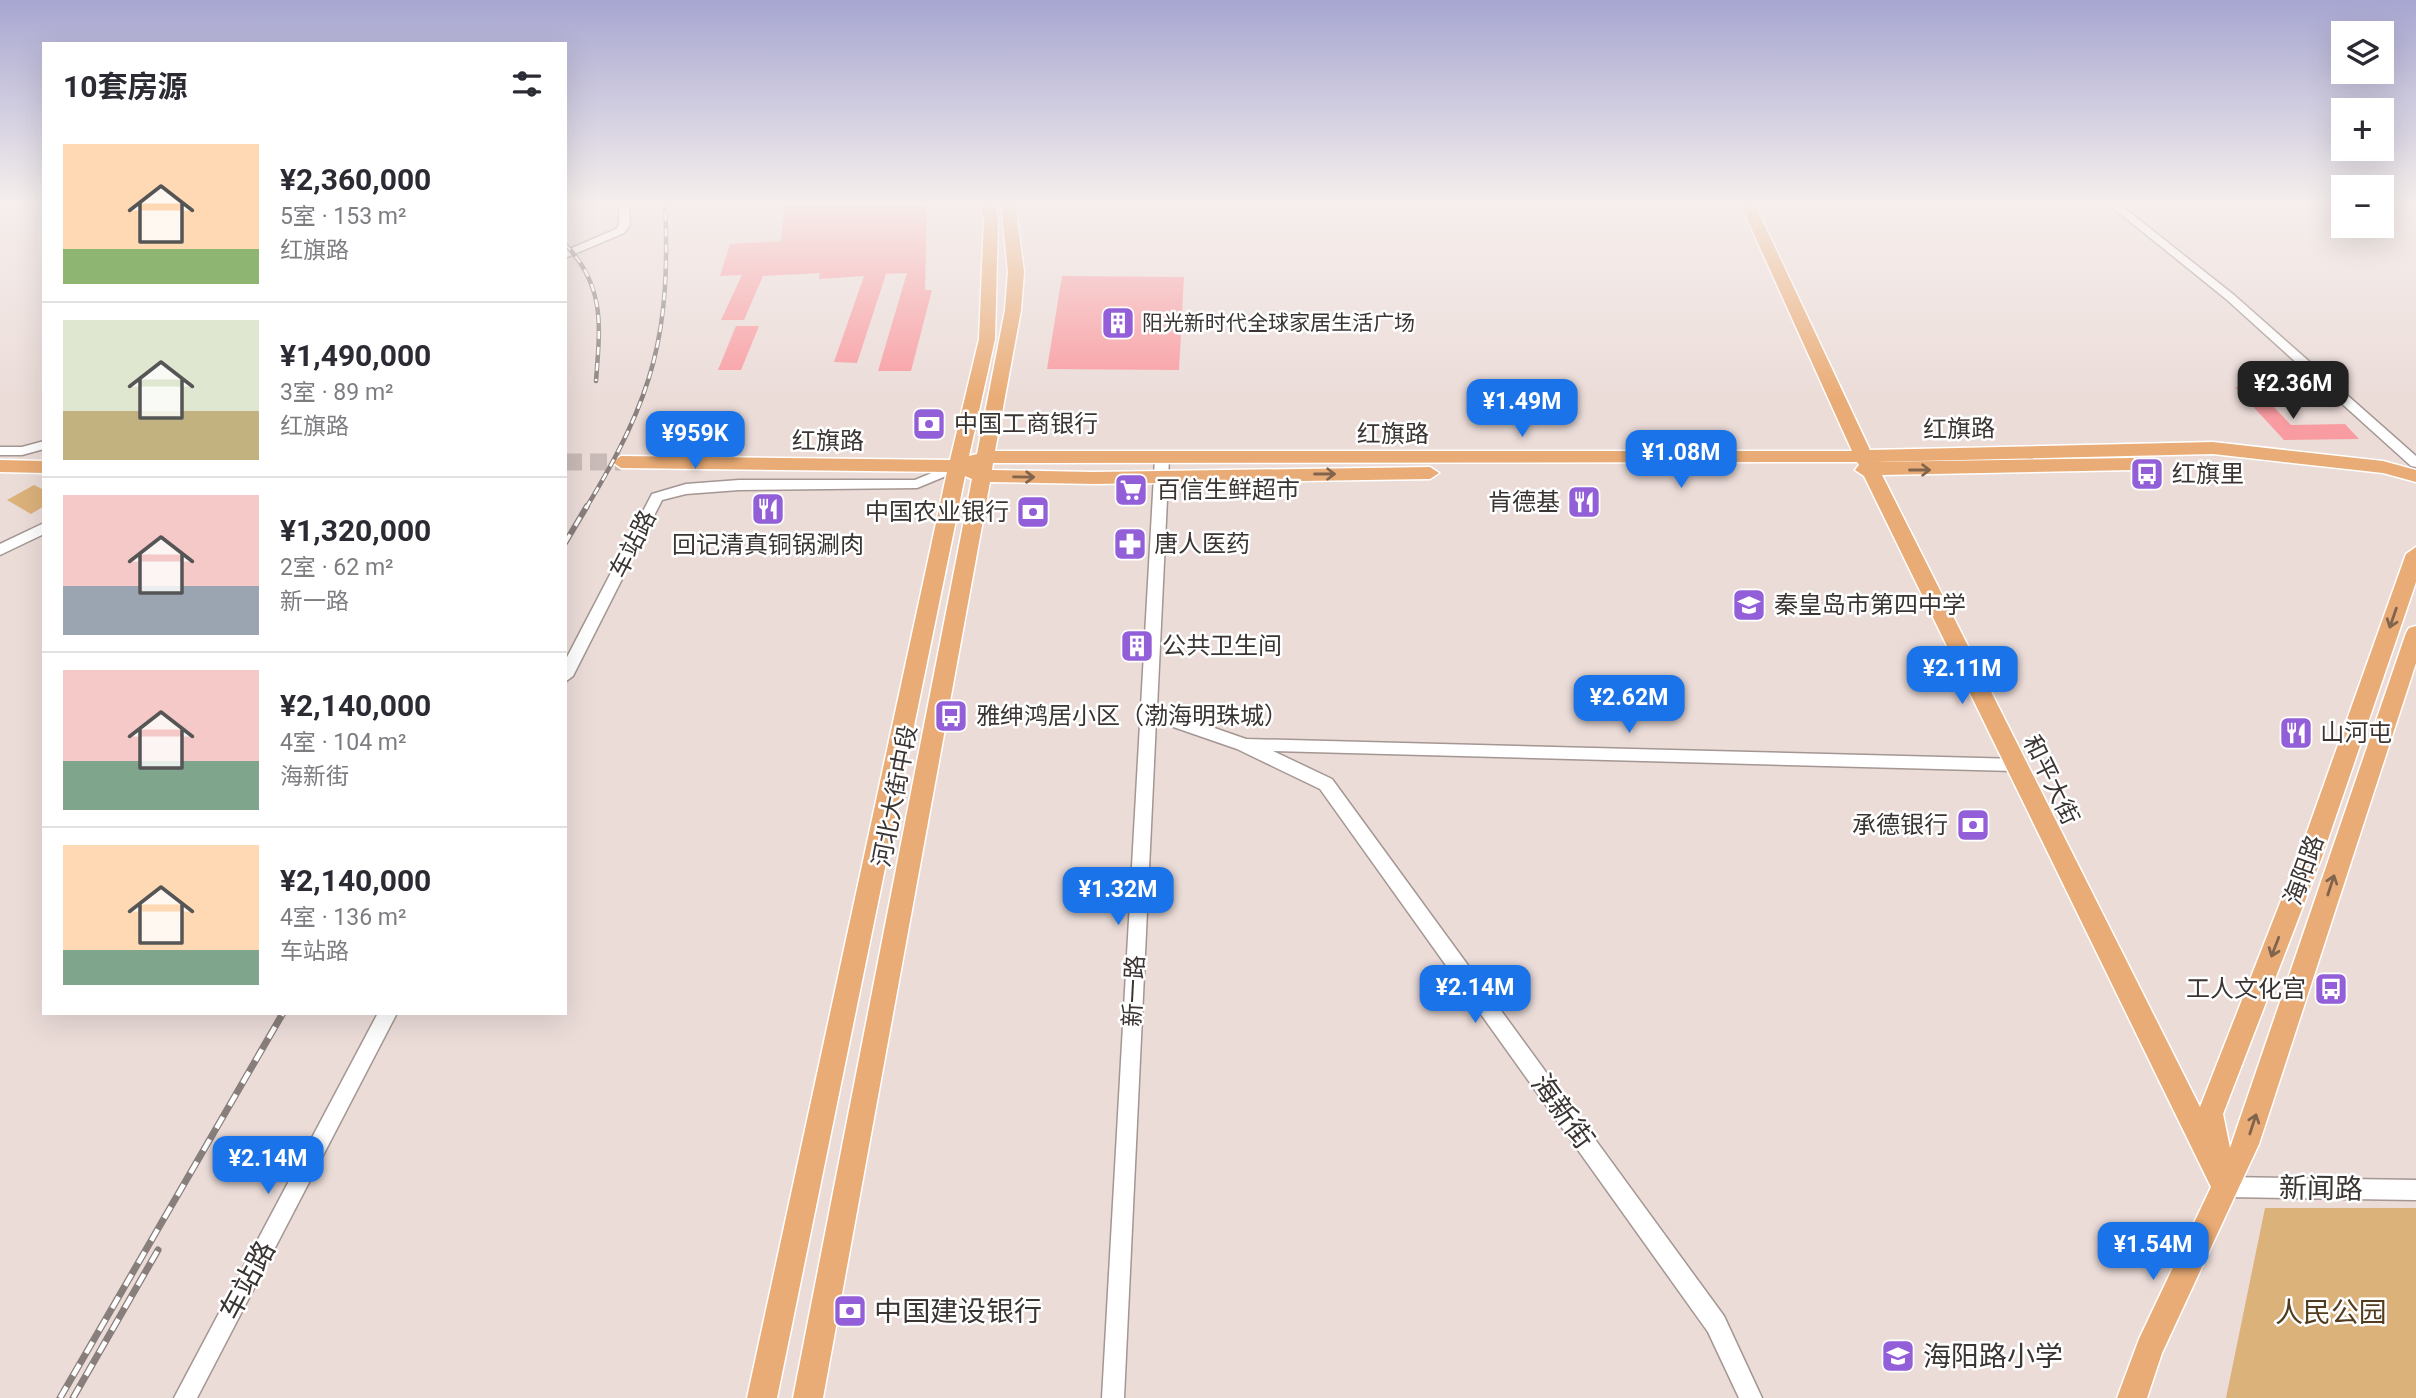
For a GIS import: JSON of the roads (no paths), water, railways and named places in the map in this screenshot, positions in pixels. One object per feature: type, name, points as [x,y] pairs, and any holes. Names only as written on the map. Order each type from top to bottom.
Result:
[{"type":"main road","points":[[762,1398],[987,339],[989,268]]},
{"type":"main road","name":"河北大街中段","points":[[808,1398],[1013,310],[1016,268]]},
{"type":"main road","name":"和平大街","points":[[1777,268],[1867,463],[2013,764],[2226,1187]]},
{"type":"main road","name":"红旗路","points":[[984,467],[1162,458],[1867,463],[2213,448],[2383,467],[2416,476]]},
{"type":"main road","points":[[958,466],[1161,478],[1227,474],[1867,463],[2243,461],[2290,464],[2416,486]]},
{"type":"main road","name":"红旗路","points":[[621,462],[958,466]]},
{"type":"main road","points":[[0,466],[42,467]]},
{"type":"main road","name":"海阳路","points":[[2226,1187],[2210,1114],[2310,857],[2416,554]]},
{"type":"main road","name":"海阳路","points":[[2132,1398],[2149,1349],[2246,1144],[2416,633]]},
{"type":"street","points":[[2194,268],[2230,297],[2416,463]]},
{"type":"street","points":[[0,451],[22,451],[42,446]]},
{"type":"street","name":"新一路","points":[[1113,1398],[1162,458]]},
{"type":"street","name":"车站路","points":[[567,672],[657,497],[686,489],[739,485],[917,484],[958,466]]},
{"type":"street","points":[[0,550],[42,529]]},
{"type":"street","name":"海新街","points":[[1149,712],[1243,744],[1326,784],[1716,1324],[1751,1398]]},
{"type":"street","points":[[1243,744],[2013,764]]},
{"type":"street","name":"车站路","points":[[185,1398],[387,1015]]},
{"type":"street","name":"新闻路","points":[[2226,1187],[2416,1190]]},
{"type":"tunnel","points":[[567,462],[621,462]]},
{"type":"railway","points":[[583,268],[594,292],[599,325],[596,381]]},
{"type":"railway","points":[[586,508],[628,432],[642,397],[661,328],[666,268]]},
{"type":"railway","points":[[567,540],[587,506]]},
{"type":"railway","points":[[60,1398],[282,1015]]},
{"type":"railway","points":[[73,1398],[158,1250]]},
{"type":"place","name":"阳光新时代全球家居生活广场","points":[[1118,323]]},
{"type":"place","name":"中国工商银行","points":[[929,424]]},
{"type":"place","name":"红旗里","points":[[2147,474]]},
{"type":"place","name":"百信生鲜超市","points":[[1131,490]]},
{"type":"place","name":"肯德基","points":[[1584,502]]},
{"type":"place","name":"回记清真铜锅涮肉","points":[[768,509]]},
{"type":"place","name":"中国农业银行","points":[[1033,512]]},
{"type":"place","name":"唐人医药","points":[[1130,544]]},
{"type":"place","name":"秦皇岛市第四中学","points":[[1749,605]]},
{"type":"place","name":"公共卫生间","points":[[1137,646]]},
{"type":"place","name":"雅绅鸿居小区（渤海明珠城）","points":[[951,716]]},
{"type":"place","name":"山河屯","points":[[2296,733]]},
{"type":"place","name":"承德银行","points":[[1973,825]]},
{"type":"place","name":"工人文化宫","points":[[2331,989]]},
{"type":"place","name":"中国建设银行","points":[[850,1311]]},
{"type":"place","name":"海阳路小学","points":[[1898,1356]]},
{"type":"park label","name":"人民公园","points":[[2331,1312]]}]
